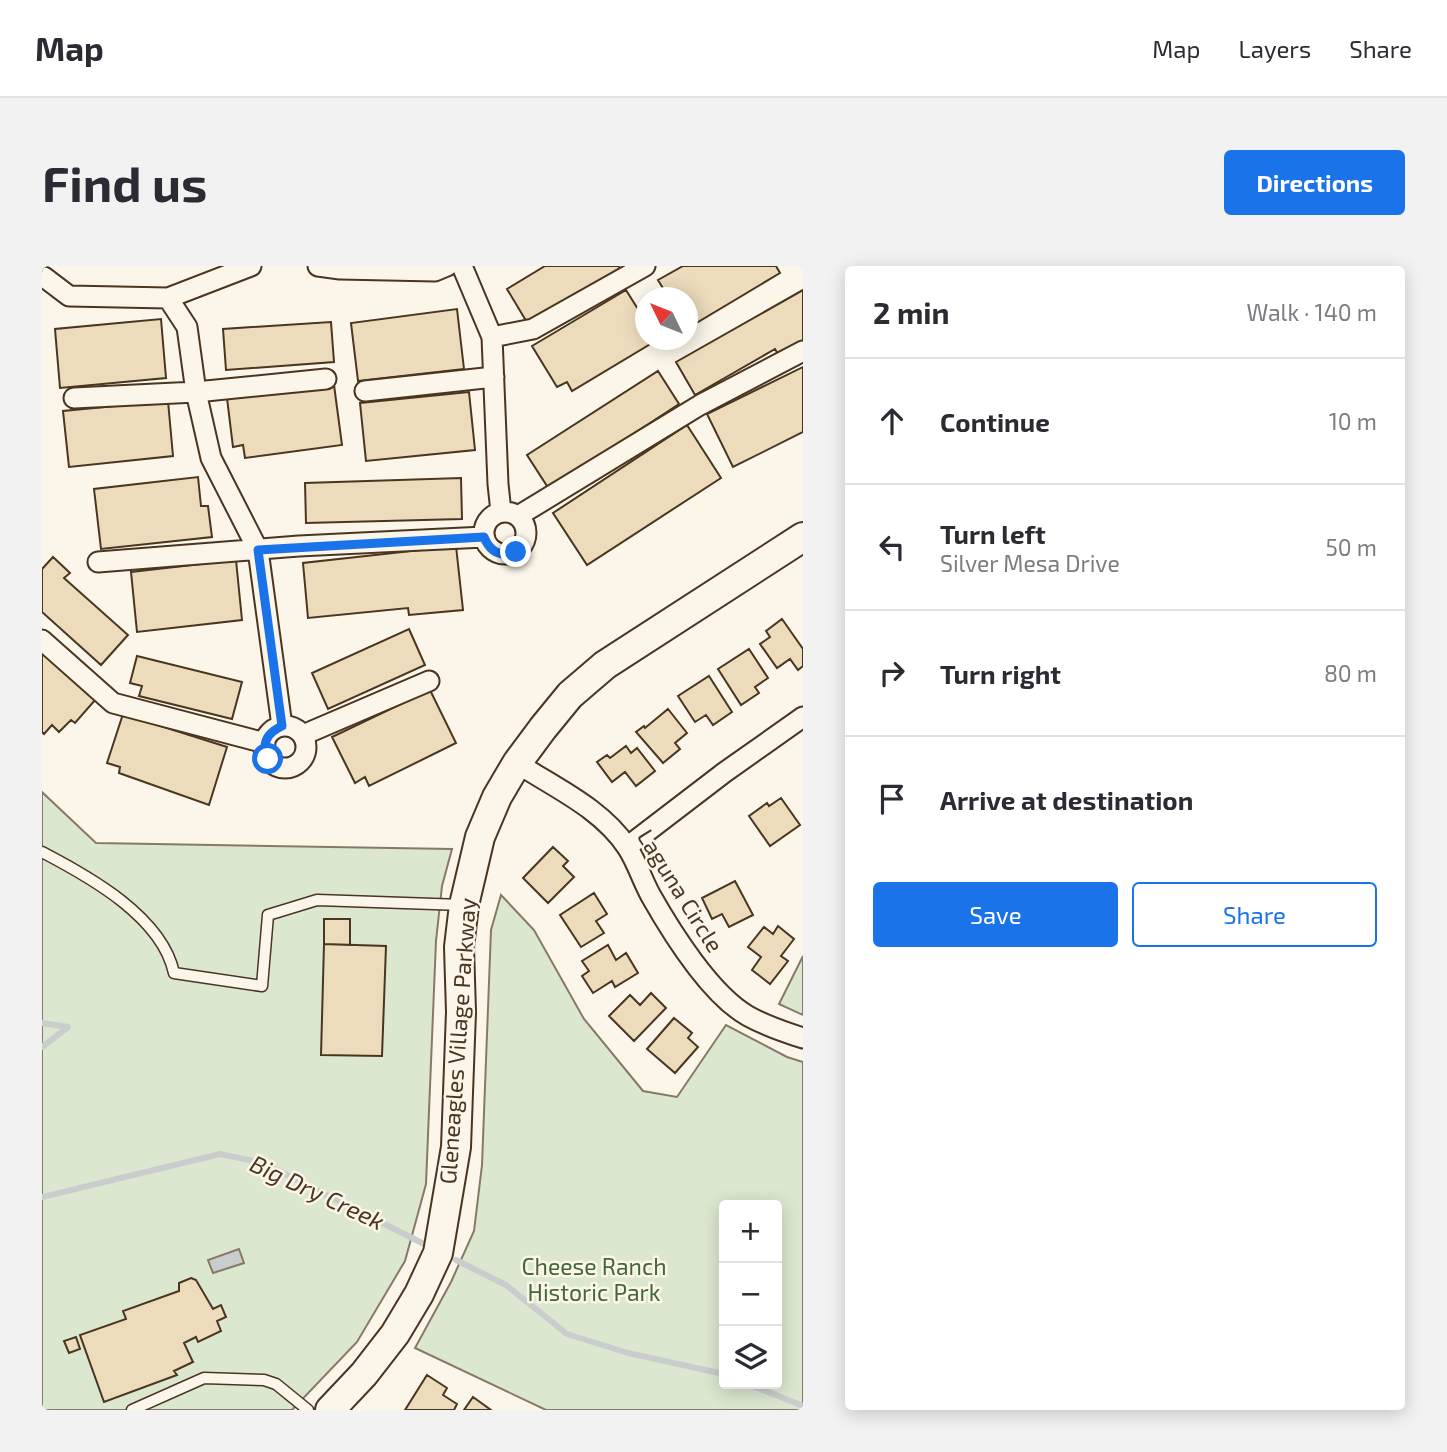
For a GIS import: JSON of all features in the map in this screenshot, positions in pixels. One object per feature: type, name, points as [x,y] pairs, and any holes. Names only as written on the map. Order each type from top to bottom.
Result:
[{"type":"street","points":[[43,278],[69,296],[168,298],[251,266]]},
{"type":"street","points":[[318,266],[435,271],[447,266]]},
{"type":"street","points":[[462,266],[492,337],[498,484],[510,514],[523,522],[527,532],[525,541],[516,552],[503,555],[487,545],[484,537],[491,517],[510,514],[700,405],[803,351]]},
{"type":"street","points":[[492,337],[533,329],[645,266]]},
{"type":"street","points":[[168,298],[187,327],[195,392],[211,458],[258,550],[282,726]]},
{"type":"street","points":[[365,391],[494,377]]},
{"type":"street","points":[[74,398],[195,392],[326,379]]},
{"type":"street","points":[[98,562],[484,537]]},
{"type":"street","name":"Gleneagles Village Parkway","points":[[330,1410],[364,1374],[395,1334],[419,1294],[438,1253],[456,1147],[461,1012],[459,947],[464,905],[480,837],[497,797],[517,763],[570,695],[605,665],[803,537]]},
{"type":"street","points":[[42,640],[113,703],[265,743]]},
{"type":"street","points":[[303,735],[429,681]]},
{"type":"street","points":[[628,847],[725,772],[803,718]]},
{"type":"street","points":[[282,726],[291,726],[303,735],[307,745],[301,762],[284,768],[271,762],[265,751],[265,743],[272,731],[282,726]]},
{"type":"street","name":"Laguna Circle","points":[[517,763],[581,802],[605,822],[628,847],[651,896],[699,969],[722,995],[746,1015],[775,1029],[803,1038]]},
{"type":"lane","points":[[42,852],[71,867],[141,916],[171,958],[174,973],[262,986],[268,915],[317,900],[464,905]]},
{"type":"lane","points":[[132,1410],[204,1378],[264,1380],[276,1384],[308,1410]]},
{"type":"green space","points":[[42,792],[96,843],[452,849],[442,886],[436,941],[426,1184],[405,1261],[357,1342],[292,1410],[42,1410]]},
{"type":"green space","name":"Cheese Ranch Historic Park","points":[[501,895],[534,930],[584,1019],[643,1091],[677,1097],[726,1025],[787,1057],[803,1062],[803,1410],[546,1410],[415,1348],[451,1282],[474,1231],[482,1165],[491,930]]},
{"type":"green space","points":[[803,956],[803,1015],[779,1004]]},
{"type":"shaded area","points":[[239,1249],[244,1263],[213,1273],[208,1260]]},
{"type":"building","points":[[545,266],[620,268],[528,324],[507,289]]},
{"type":"building","points":[[683,266],[776,266],[780,273],[698,322],[698,287],[662,287],[658,280]]},
{"type":"building","points":[[626,290],[635,304],[635,350],[640,350],[572,391],[567,382],[557,387],[532,346]]},
{"type":"building","points":[[803,290],[803,340],[778,354],[775,349],[695,395],[676,362]]},
{"type":"building","points":[[457,309],[464,369],[358,381],[351,323]]},
{"type":"building","points":[[161,319],[166,378],[60,388],[55,329]]},
{"type":"building","points":[[331,322],[334,362],[226,370],[223,329]]},
{"type":"building","points":[[803,367],[803,432],[733,467],[707,414]]},
{"type":"building","points":[[658,371],[679,404],[549,489],[527,455]]},
{"type":"building","points":[[334,385],[342,445],[245,458],[243,445],[233,447],[227,398]]},
{"type":"building","points":[[469,392],[475,450],[366,461],[360,403]]},
{"type":"building","points":[[168,401],[173,456],[69,467],[63,411]]},
{"type":"building","points":[[687,425],[721,478],[587,565],[553,513]]},
{"type":"building","points":[[198,477],[201,506],[208,506],[212,537],[101,549],[94,489]]},
{"type":"building","points":[[461,478],[462,519],[306,523],[305,483]]},
{"type":"building","points":[[456,546],[463,610],[409,615],[408,608],[308,618],[303,563]]},
{"type":"building","points":[[53,557],[70,573],[64,578],[128,635],[101,665],[42,612],[42,569]]},
{"type":"building","points":[[236,560],[242,620],[137,632],[131,572]]},
{"type":"building","points":[[782,619],[803,649],[803,666],[798,670],[790,659],[777,668],[760,644],[770,637],[766,631]]},
{"type":"building","points":[[409,629],[425,665],[328,709],[312,673]]},
{"type":"building","points":[[749,649],[768,678],[755,687],[759,693],[741,705],[718,669]]},
{"type":"building","points":[[42,650],[96,699],[75,723],[71,720],[59,732],[52,725],[44,734],[42,732]]},
{"type":"building","points":[[137,656],[242,682],[232,719],[139,696],[142,686],[130,683]]},
{"type":"building","points":[[709,676],[732,712],[713,725],[706,715],[695,722],[678,696]]},
{"type":"building","points":[[430,690],[456,743],[369,786],[365,777],[355,783],[332,737]]},
{"type":"building","points":[[668,709],[687,733],[675,743],[680,749],[663,763],[636,732]]},
{"type":"building","points":[[123,714],[227,747],[209,805],[119,773],[120,767],[107,763]]},
{"type":"building","points":[[626,746],[631,753],[637,748],[655,771],[636,786],[625,772],[612,782],[597,762],[607,755],[610,758]]},
{"type":"building","points":[[781,798],[800,825],[770,846],[749,816],[767,803],[769,806]]},
{"type":"building","points":[[553,847],[568,861],[563,866],[574,877],[548,903],[523,878]]},
{"type":"building","points":[[735,881],[753,915],[729,927],[722,914],[712,919],[702,898]]},
{"type":"building","points":[[594,893],[607,914],[596,921],[604,933],[581,947],[560,915]]},
{"type":"building","points":[[324,919],[350,919],[350,945],[324,944]]},
{"type":"building","points":[[778,926],[794,939],[781,956],[788,961],[770,984],[752,970],[761,957],[748,947],[764,927],[773,934]]},
{"type":"building","points":[[324,944],[386,946],[382,1056],[321,1055]]},
{"type":"building","points":[[608,945],[616,960],[626,953],[638,973],[615,987],[612,981],[593,993],[582,976],[589,971],[582,961]]},
{"type":"building","points":[[651,993],[666,1008],[634,1041],[609,1016],[630,995],[640,1005]]},
{"type":"building","points":[[674,1018],[692,1033],[688,1038],[698,1047],[675,1073],[647,1049]]},
{"type":"building","points":[[191,1278],[196,1280],[213,1309],[221,1305],[226,1317],[217,1321],[221,1331],[198,1342],[196,1337],[184,1343],[193,1362],[174,1371],[177,1375],[104,1402],[80,1335],[126,1319],[123,1311],[179,1291],[179,1283]]},
{"type":"building","points":[[76,1337],[80,1349],[69,1353],[64,1341]]},
{"type":"building","points":[[427,1375],[447,1388],[443,1395],[457,1404],[454,1410],[405,1410]]},
{"type":"building","points":[[473,1397],[491,1410],[464,1410]]},
{"type":"waterway","name":"Big Dry Creek","points":[[42,1023],[68,1027],[42,1047]]},
{"type":"waterway","name":"Big Dry Creek","points":[[42,1197],[220,1154],[263,1163],[426,1245]]},
{"type":"waterway","name":"Big Dry Creek","points":[[456,1260],[506,1285],[567,1334],[628,1353],[719,1373]]},
{"type":"waterway","name":"Big Dry Creek","points":[[760,1389],[803,1406]]},
{"type":"route","points":[[268,759],[265,751],[267,736],[282,726],[258,550],[484,537],[487,545],[496,552],[503,555],[516,552]]}]
